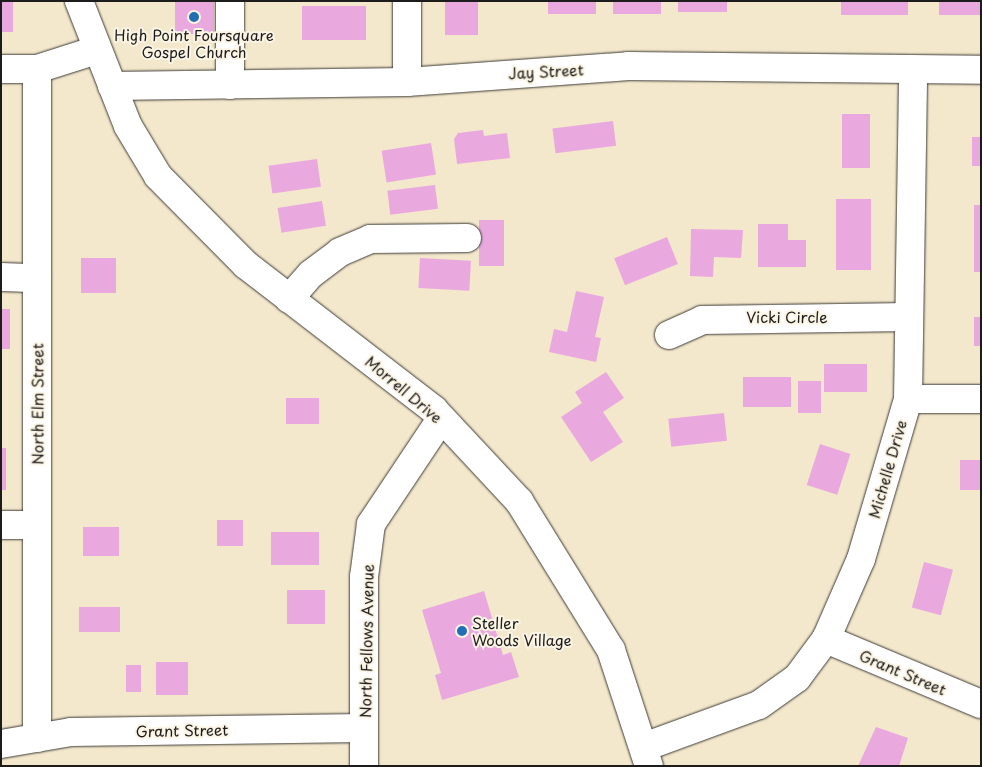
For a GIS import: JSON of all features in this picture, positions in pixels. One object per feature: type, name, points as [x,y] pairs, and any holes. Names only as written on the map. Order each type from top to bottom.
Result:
[{"type":"street","points":[[79,1],[112,86]]},
{"type":"street","points":[[230,1],[230,85]]},
{"type":"street","points":[[407,1],[407,82]]},
{"type":"street","points":[[1,69],[37,69],[97,50]]},
{"type":"street","name":"Jay Street","points":[[112,86],[407,82],[628,66],[913,73],[981,70]]},
{"type":"street","name":"North Elm Street","points":[[19,748],[37,525],[37,69]]},
{"type":"street","name":"Michelle Drive","points":[[647,756],[758,705],[797,678],[826,639],[861,559],[908,399],[913,73]]},
{"type":"street","name":"Morrell Drive","points":[[112,86],[128,126],[158,176],[232,252],[441,419],[519,502],[574,584],[611,650],[647,756]]},
{"type":"street","points":[[289,298],[332,257],[370,239],[467,238]]},
{"type":"street","points":[[1,277],[37,278]]},
{"type":"street","name":"Vicki Circle","points":[[669,335],[710,319],[909,317]]},
{"type":"street","points":[[908,399],[981,399]]},
{"type":"street","name":"North Fellows Avenue","points":[[364,766],[364,577],[371,524],[441,419]]},
{"type":"street","points":[[1,525],[37,525]]},
{"type":"street","name":"Grant Street","points":[[826,639],[981,704]]},
{"type":"street","name":"Grant Street","points":[[19,748],[71,732],[160,729],[364,728]]},
{"type":"building","points":[[1,1],[13,1],[13,32],[1,32]]},
{"type":"building","name":"High Point Foursquare Gospel Church","points":[[175,1],[214,1],[214,34],[175,34]]},
{"type":"building","points":[[445,1],[478,1],[478,35],[445,35]]},
{"type":"building","points":[[548,1],[596,1],[596,14],[548,14]]},
{"type":"building","points":[[613,1],[661,1],[661,14],[613,14]]},
{"type":"building","points":[[678,1],[727,1],[727,12],[678,12]]},
{"type":"building","points":[[841,1],[908,1],[908,15],[841,15]]},
{"type":"building","points":[[939,1],[981,1],[981,15],[939,15]]},
{"type":"building","points":[[302,6],[366,6],[366,40],[302,40]]},
{"type":"building","points":[[842,114],[870,114],[870,168],[842,168]]},
{"type":"building","points":[[613,121],[616,146],[556,153],[552,128]]},
{"type":"building","points":[[483,130],[484,136],[507,133],[510,158],[457,164],[454,139],[458,133]]},
{"type":"building","points":[[972,137],[981,137],[981,166],[972,166]]},
{"type":"building","points":[[431,143],[436,175],[387,182],[382,151]]},
{"type":"building","points":[[317,159],[321,187],[272,194],[268,166]]},
{"type":"building","points":[[435,185],[438,209],[390,215],[387,191]]},
{"type":"building","points":[[836,199],[871,199],[871,270],[836,270]]},
{"type":"building","points":[[322,201],[326,226],[281,233],[278,208]]},
{"type":"building","points":[[974,205],[981,205],[981,272],[974,272]]},
{"type":"building","points":[[479,220],[504,220],[504,266],[479,266]]},
{"type":"building","points":[[758,224],[788,224],[788,240],[806,240],[806,267],[758,267]]},
{"type":"building","points":[[691,229],[743,230],[741,258],[714,257],[713,277],[690,276]]},
{"type":"building","points":[[667,237],[678,264],[625,285],[614,258]]},
{"type":"building","points":[[81,258],[116,258],[116,293],[81,293]]},
{"type":"building","points":[[420,258],[471,261],[469,291],[418,288]]},
{"type":"building","points":[[576,291],[604,297],[595,337],[601,338],[596,362],[549,352],[554,329],[567,332]]},
{"type":"building","points":[[1,309],[10,309],[10,349],[1,349]]},
{"type":"building","points":[[974,317],[981,317],[981,346],[974,346]]},
{"type":"building","points":[[824,364],[867,364],[867,392],[824,392]]},
{"type":"building","points":[[606,372],[624,398],[603,412],[623,442],[591,462],[561,417],[582,403],[575,392]]},
{"type":"building","points":[[743,377],[791,377],[791,407],[743,407]]},
{"type":"building","points":[[798,381],[821,381],[821,413],[798,413]]},
{"type":"building","points":[[286,398],[319,398],[319,424],[286,424]]},
{"type":"building","points":[[724,413],[727,441],[671,447],[668,419]]},
{"type":"building","points":[[820,444],[850,454],[837,495],[807,485]]},
{"type":"building","points":[[1,448],[6,448],[6,490],[1,490]]},
{"type":"building","points":[[960,460],[981,460],[981,490],[960,490]]},
{"type":"building","points":[[217,520],[243,520],[243,546],[217,546]]},
{"type":"building","points":[[83,527],[119,527],[119,556],[83,556]]},
{"type":"building","points":[[271,532],[319,532],[319,565],[271,565]]},
{"type":"building","points":[[924,562],[953,570],[941,615],[912,607]]},
{"type":"building","points":[[287,590],[325,590],[325,624],[287,624]]},
{"type":"building","name":"Steller Woods Village","points":[[484,591],[503,655],[511,652],[519,677],[442,700],[435,675],[441,673],[422,610]]},
{"type":"building","points":[[79,607],[120,607],[120,632],[79,632]]},
{"type":"building","points":[[156,662],[188,662],[188,695],[156,695]]},
{"type":"building","points":[[126,665],[141,665],[141,692],[126,692]]},
{"type":"building","points":[[876,727],[908,738],[899,766],[858,766]]},
{"type":"place","name":"High Point Foursquare Gospel Church","points":[[194,17]]},
{"type":"place","name":"Steller Woods Village","points":[[462,631]]}]
